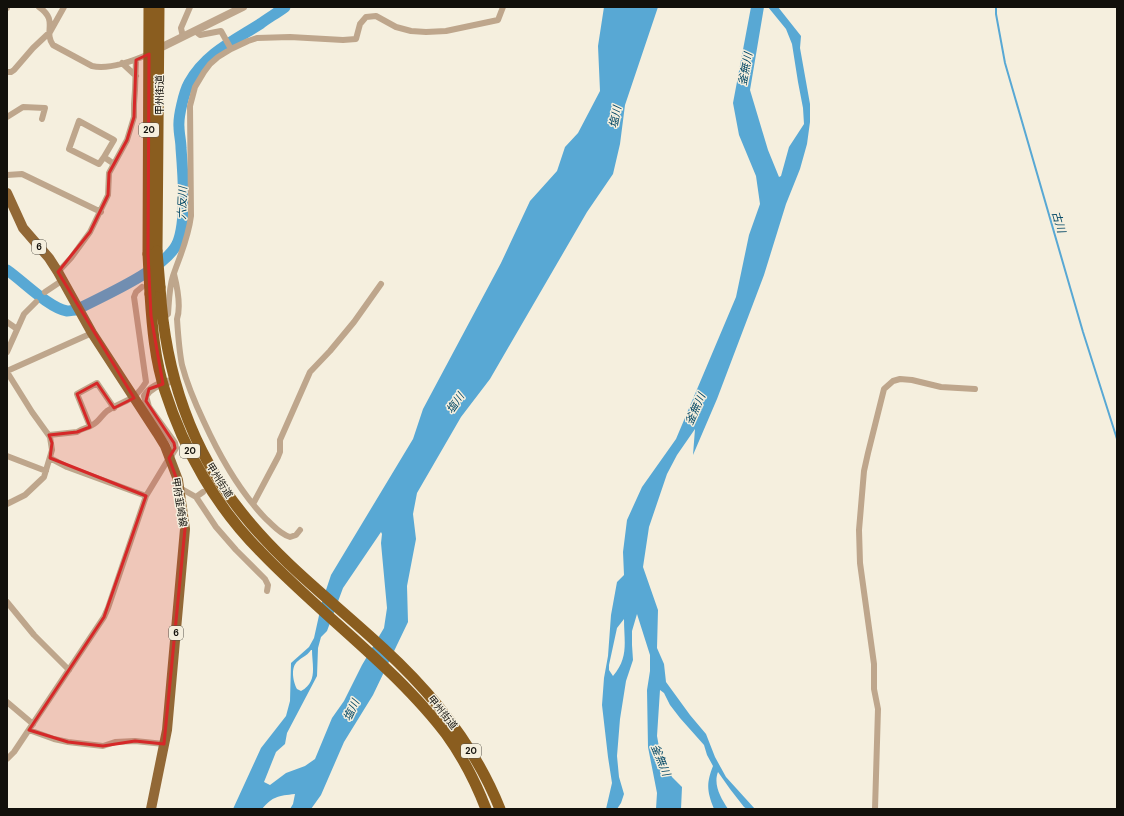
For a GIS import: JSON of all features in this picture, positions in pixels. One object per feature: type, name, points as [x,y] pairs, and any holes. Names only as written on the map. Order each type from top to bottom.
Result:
[{"type":"highway","name":"甲州街道","points":[[149,7],[154,52]]},
{"type":"highway","name":"甲州街道","points":[[159,7],[154,52],[153,252],[146,291],[163,384],[178,426],[193,457],[213,492],[233,522],[259,551],[376,659],[427,711],[445,733],[463,761],[486,809]]},
{"type":"highway","name":"甲州街道","points":[[153,252],[160,288],[162,319],[168,356],[176,389],[194,434],[223,486],[242,514],[296,571],[385,649],[433,698],[455,726],[473,755],[493,792],[500,809]]},
{"type":"main road","name":"甲府韮崎線","points":[[7,193],[23,228],[49,258],[61,276],[92,333],[165,446],[180,488],[186,529],[171,696],[164,744],[151,809]]},
{"type":"street","points":[[39,7],[48,15],[50,20],[50,41],[53,45],[92,66],[98,67],[136,60],[243,7]]},
{"type":"street","points":[[7,72],[14,70],[33,48],[50,32],[64,7]]},
{"type":"street","points":[[183,37],[181,28],[190,7]]},
{"type":"street","points":[[162,319],[168,314],[172,278],[185,246],[190,228],[189,111],[192,97],[204,72],[218,57],[231,49],[257,38],[290,36],[343,40],[356,39],[360,24],[366,17],[376,16],[383,19],[390,25],[411,31],[446,31],[498,20],[503,7]]},
{"type":"street","points":[[195,31],[200,35],[221,31],[231,49]]},
{"type":"street","points":[[45,292],[61,276],[71,258],[90,232],[108,195],[109,173],[132,128],[134,117],[136,60]]},
{"type":"street","points":[[122,63],[136,76]]},
{"type":"street","points":[[7,117],[23,107],[45,108],[42,119]]},
{"type":"street","points":[[79,121],[114,140],[104,157],[99,164],[69,149],[79,121]]},
{"type":"street","points":[[104,157],[114,164]]},
{"type":"street","points":[[7,175],[22,174],[101,212]]},
{"type":"street","points":[[167,272],[174,274]]},
{"type":"street","points":[[174,274],[182,364],[198,409],[236,483],[253,504],[280,533],[290,537],[296,535],[300,530]]},
{"type":"street","points":[[253,504],[278,457],[280,452],[280,440],[310,372],[354,322],[381,284]]},
{"type":"street","points":[[49,436],[77,432],[81,429],[96,424],[107,412],[134,398],[140,392],[146,382],[134,297],[136,292],[146,291]]},
{"type":"street","points":[[7,352],[24,314],[36,302]]},
{"type":"street","points":[[7,322],[17,329]]},
{"type":"street","points":[[7,504],[25,495],[44,477],[50,458],[52,443],[7,371],[92,333]]},
{"type":"street","points":[[875,809],[878,709],[874,689],[874,664],[860,563],[859,530],[864,471],[868,453],[884,389],[893,381],[900,379],[912,380],[941,387],[975,389]]},
{"type":"street","points":[[7,759],[14,752],[29,730],[104,617],[108,608],[146,496],[175,448],[174,443],[148,406],[145,396],[150,389],[174,380]]},
{"type":"street","points":[[90,426],[77,394],[97,383],[114,408]]},
{"type":"street","points":[[7,456],[46,471]]},
{"type":"street","points":[[50,458],[67,467],[146,496]]},
{"type":"street","points":[[225,477],[231,473]]},
{"type":"street","points":[[180,488],[196,497],[216,527],[265,579],[268,585],[267,591]]},
{"type":"street","points":[[196,497],[203,492]]},
{"type":"street","points":[[7,602],[34,635],[69,670]]},
{"type":"street","points":[[7,702],[33,724]]},
{"type":"street","points":[[29,730],[54,739],[103,746],[114,742],[135,741],[164,744]]},
{"type":"highlighted area","points":[[149,54],[148,254],[151,316],[163,384],[149,389],[146,401],[174,443],[175,448],[169,458],[180,488],[185,529],[164,744],[135,741],[103,746],[68,742],[29,730],[104,617],[146,496],[50,458],[52,443],[49,435],[77,432],[90,427],[77,394],[97,383],[114,408],[134,398],[58,272],[90,232],[108,195],[109,173],[127,140],[134,117],[136,60]]},
{"type":"water","name":"塩川","points":[[604,7],[658,7],[625,105],[620,144],[613,174],[587,212],[490,379],[461,417],[417,493],[413,514],[416,539],[407,586],[408,622],[373,695],[344,742],[321,795],[311,809],[290,809],[293,804],[295,794],[276,797],[269,801],[262,809],[233,809],[261,748],[286,716],[290,701],[291,663],[309,647],[314,638],[322,602],[331,575],[413,439],[423,409],[501,263],[530,201],[557,171],[565,147],[578,133],[600,91],[598,46]],"holes":[[[381,532],[387,608],[384,628],[362,665],[344,701],[332,718],[315,759],[305,766],[286,773],[270,785],[264,782],[276,752],[285,744],[287,733],[317,676],[318,648],[321,637],[327,631],[343,588]],[[311,650],[313,667],[312,678],[310,683],[301,691],[297,689],[294,683],[293,671],[295,664]]]},
{"type":"water","name":"釜無川","points":[[751,7],[764,7],[750,90],[768,150],[779,177],[781,176],[789,147],[804,124],[803,108],[792,44],[786,29],[768,7],[778,7],[801,36],[800,48],[810,104],[810,122],[807,144],[800,169],[786,204],[764,275],[717,399],[693,455],[695,429],[677,455],[667,474],[649,527],[643,567],[658,610],[657,648],[664,664],[666,682],[706,734],[715,757],[726,777],[755,809],[747,809],[744,807],[718,772],[716,782],[717,787],[720,796],[728,809],[714,809],[708,788],[709,778],[713,766],[704,745],[680,718],[670,705],[664,693],[660,690],[657,736],[659,747],[672,777],[682,787],[681,809],[656,809],[657,793],[648,747],[647,690],[650,671],[650,655],[637,614],[632,631],[633,660],[626,681],[620,719],[617,756],[619,777],[624,794],[617,809],[606,809],[612,783],[602,705],[611,615],[617,582],[624,575],[623,552],[627,520],[642,487],[676,439],[736,297],[749,235],[760,204],[756,176],[739,135],[733,103]],"holes":[[[624,619],[624,656],[613,676],[609,670],[609,665],[617,628]]]},
{"type":"waterway","name":"六反川","points":[[7,270],[44,300],[60,309],[69,311],[76,310],[132,282],[160,263],[170,254],[177,244],[182,223],[183,184],[179,117],[187,87],[196,73],[211,56],[285,7]]},
{"type":"waterway","name":"古川","points":[[996,7],[1005,63],[1083,332],[1117,439]]}]
